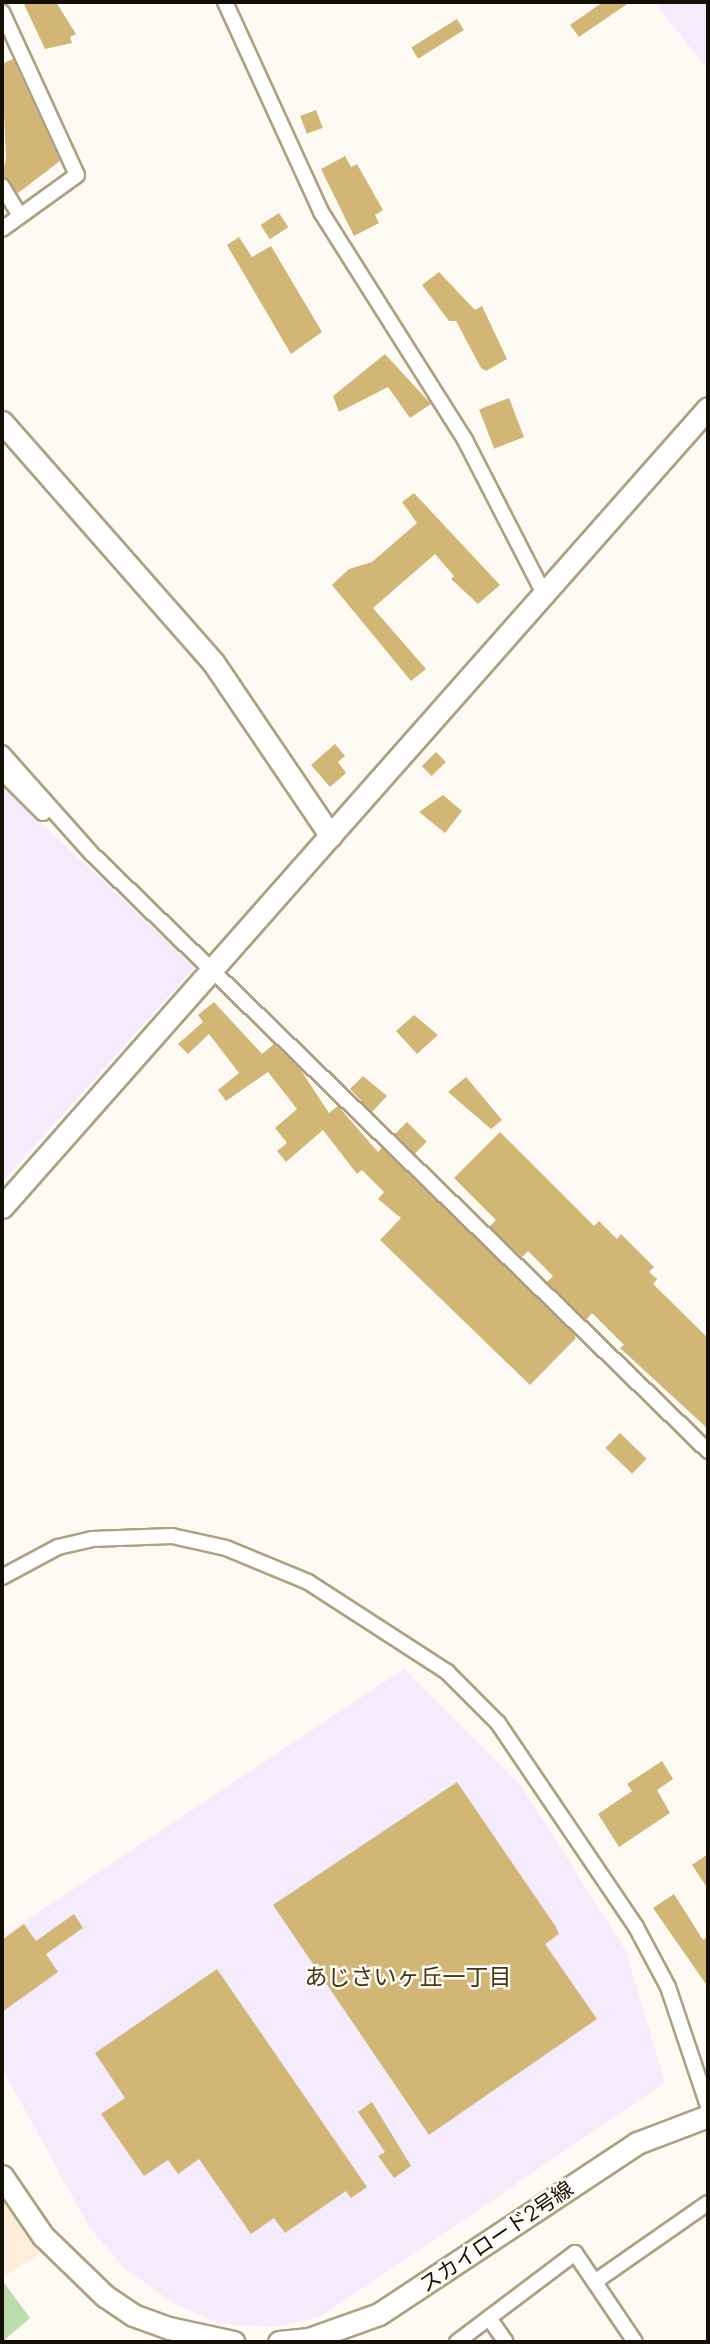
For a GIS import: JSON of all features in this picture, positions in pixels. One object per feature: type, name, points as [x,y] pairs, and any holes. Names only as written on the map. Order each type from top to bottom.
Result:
[{"type":"street","points":[[225,2],[321,212],[465,440],[544,594]]},
{"type":"street","points":[[2,12],[77,175],[2,229]]},
{"type":"street","points":[[2,186],[20,216]]},
{"type":"street","points":[[2,1207],[708,408]]},
{"type":"street","points":[[2,422],[213,662],[331,836]]},
{"type":"street","points":[[2,753],[76,836]]},
{"type":"street","points":[[2,772],[76,836],[214,968],[708,1451]]},
{"type":"street","points":[[2,1577],[58,1547],[92,1539],[172,1536],[226,1548],[308,1582],[447,1672],[498,1723],[636,1927],[667,1987],[708,2105]]},
{"type":"street","name":"スカイロード2号線","points":[[279,2342],[309,2339],[379,2314],[637,2143],[708,2116]]},
{"type":"street","points":[[2,2176],[43,2236],[105,2296],[132,2315],[169,2328],[234,2342]]},
{"type":"street","points":[[596,2281],[708,2203]]},
{"type":"street","points":[[457,2342],[575,2253],[635,2342]]},
{"type":"street","points":[[489,2318],[506,2342]]},
{"type":"shaded area","points":[[654,2],[708,2],[708,70]]},
{"type":"shaded area","points":[[2,786],[195,967],[2,1182]]},
{"type":"shaded area","points":[[404,1669],[522,1787],[626,1951],[665,2083],[320,2317],[275,2327],[220,2324],[175,2304],[125,2269],[89,2227],[2,2068],[2,1937]]},
{"type":"shaded area","points":[[2,2198],[39,2254],[4,2277],[2,2273]]},
{"type":"green space","points":[[2,2280],[30,2318],[2,2342]]},
{"type":"building","points":[[23,2],[56,2],[76,34],[70,37],[72,43],[45,49]]},
{"type":"building","points":[[603,2],[630,2],[579,37],[570,25]]},
{"type":"building","points":[[457,19],[464,30],[418,59],[411,48]]},
{"type":"building","points":[[13,59],[60,161],[18,193],[2,176],[6,159],[2,64]]},
{"type":"building","points":[[316,110],[323,128],[307,134],[300,116]]},
{"type":"building","points":[[345,156],[351,167],[357,164],[383,210],[375,215],[379,223],[354,236],[321,169]]},
{"type":"building","points":[[279,213],[288,227],[270,239],[261,225]]},
{"type":"building","points":[[239,237],[252,257],[271,246],[322,332],[291,354],[227,245]]},
{"type":"building","points":[[439,272],[475,310],[482,306],[507,359],[486,371],[481,368],[456,321],[449,321],[422,285]]},
{"type":"building","points":[[385,354],[431,404],[410,418],[388,387],[339,412],[333,396]]},
{"type":"building","points":[[509,398],[524,437],[494,449],[479,409]]},
{"type":"building","points":[[414,493],[500,585],[478,604],[451,579],[454,576],[435,554],[373,608],[426,669],[411,681],[332,585],[349,569],[372,562],[417,523],[402,502]]},
{"type":"building","points":[[335,744],[345,756],[338,762],[346,773],[330,787],[311,765]]},
{"type":"building","points":[[436,752],[446,762],[432,776],[422,766]]},
{"type":"building","points":[[443,795],[462,811],[445,833],[419,812]]},
{"type":"building","points":[[214,1002],[262,1054],[274,1044],[300,1069],[329,1113],[338,1106],[378,1152],[382,1148],[573,1333],[576,1338],[530,1385],[380,1240],[401,1218],[378,1199],[384,1192],[362,1170],[357,1174],[323,1130],[286,1162],[277,1151],[287,1143],[275,1128],[297,1109],[268,1072],[226,1101],[218,1090],[239,1073],[209,1034],[188,1054],[178,1044],[203,1022],[198,1015]]},
{"type":"building","points":[[414,1015],[438,1035],[417,1054],[396,1031]]},
{"type":"building","points":[[363,1076],[387,1096],[372,1112],[350,1089]]},
{"type":"building","points":[[466,1077],[502,1120],[491,1129],[448,1092]]},
{"type":"building","points":[[407,1122],[427,1142],[415,1154],[395,1134]]},
{"type":"building","points":[[500,1132],[594,1226],[599,1221],[617,1239],[621,1234],[654,1267],[649,1272],[657,1279],[653,1284],[708,1338],[708,1429],[620,1348],[624,1345],[592,1313],[586,1320],[547,1282],[553,1276],[528,1251],[522,1257],[490,1226],[496,1220],[454,1178]]},
{"type":"building","points":[[620,1433],[647,1459],[632,1474],[605,1448]]},
{"type":"building","points":[[662,1761],[673,1779],[657,1790],[670,1813],[619,1847],[598,1814],[632,1791],[627,1784]]},
{"type":"building","points":[[457,1782],[556,1927],[559,1934],[545,1944],[597,2019],[429,2135],[273,1905]]},
{"type":"building","points":[[708,1854],[708,1889],[692,1865]]},
{"type":"building","points":[[674,1894],[703,1940],[708,1936],[708,1987],[653,1908]]},
{"type":"building","points":[[74,1914],[83,1928],[46,1954],[58,1972],[2,2012],[2,1940],[24,1924],[36,1941]]},
{"type":"building","points":[[217,1969],[367,2187],[351,2198],[346,2191],[285,2233],[274,2218],[251,2234],[199,2159],[178,2174],[168,2160],[144,2176],[101,2114],[125,2098],[95,2053]]},
{"type":"building","points":[[372,2102],[411,2166],[394,2178],[378,2156],[385,2152],[358,2112]]},
{"type":"district","name":"あじさいヶ丘一丁目","points":[[408,1976]]}]
